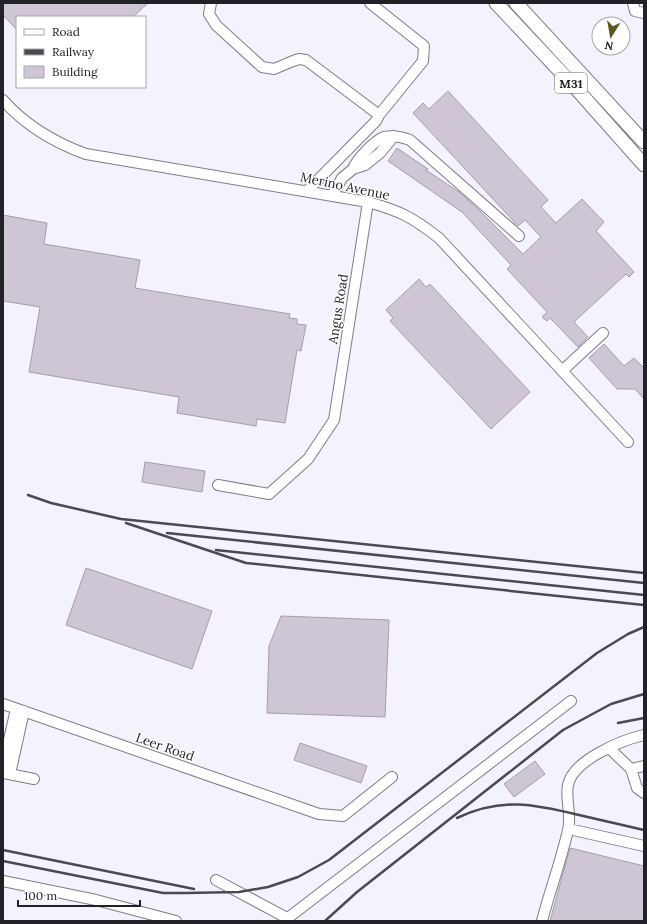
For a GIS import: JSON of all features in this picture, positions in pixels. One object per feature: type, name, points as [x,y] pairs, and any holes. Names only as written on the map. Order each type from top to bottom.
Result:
[{"type":"main road","name":"M31","points":[[496,3],[573,85],[644,165]]},
{"type":"main road","name":"M31","points":[[516,3],[644,142]]},
{"type":"street","points":[[211,3],[209,14],[216,25],[262,67],[274,69],[300,59],[306,60],[379,115]]},
{"type":"street","points":[[307,191],[376,121],[379,115],[423,61],[424,46],[370,3]]},
{"type":"street","points":[[633,3],[635,11],[644,13]]},
{"type":"street","name":"Merino Avenue","points":[[3,100],[26,123],[40,133],[86,154],[368,202],[396,210],[407,215],[439,238],[628,442]]},
{"type":"street","points":[[332,196],[342,178],[353,169],[365,165],[387,146],[394,136],[403,137],[415,143],[519,236]]},
{"type":"street","name":"Angus Road","points":[[218,485],[269,494],[308,459],[334,420],[368,202]]},
{"type":"street","points":[[562,371],[603,333]]},
{"type":"street","points":[[216,880],[286,920],[571,701]]},
{"type":"street","name":"Leer Road","points":[[3,704],[319,814],[344,816],[392,777]]},
{"type":"street","points":[[3,766],[20,710]]},
{"type":"street","points":[[20,710],[6,774],[34,779]]},
{"type":"street","points":[[542,921],[569,828],[568,785],[571,776],[579,765],[609,748],[644,735]]},
{"type":"street","points":[[609,748],[631,769],[637,788],[644,793]]},
{"type":"street","points":[[631,769],[644,766]]},
{"type":"street","points":[[569,828],[644,846]]},
{"type":"street","points":[[3,881],[96,900],[176,921]]},
{"type":"building","points":[[5,3],[148,3],[134,16],[16,16],[16,29],[3,15],[3,5]]},
{"type":"building","points":[[448,91],[548,200],[541,207],[556,223],[582,199],[604,222],[596,231],[634,272],[629,277],[626,274],[574,322],[588,337],[578,347],[550,318],[547,321],[542,317],[547,312],[507,269],[511,265],[462,212],[388,161],[397,148],[428,169],[426,170],[459,192],[523,254],[541,237],[525,220],[518,226],[413,113],[423,103],[429,109]]},
{"type":"building","points":[[3,215],[47,223],[44,244],[140,260],[135,288],[290,314],[289,318],[297,319],[297,324],[306,325],[301,351],[297,350],[285,423],[257,419],[256,426],[177,413],[179,397],[29,372],[40,307],[3,301]]},
{"type":"building","points":[[419,279],[426,287],[430,284],[530,392],[491,429],[390,321],[393,318],[386,310]]},
{"type":"building","points":[[604,344],[624,366],[634,358],[644,368],[644,399],[635,389],[617,389],[589,358]]},
{"type":"building","points":[[145,462],[205,471],[202,492],[142,482]]},
{"type":"building","points":[[86,568],[212,611],[192,669],[66,625]]},
{"type":"building","points":[[281,616],[389,620],[385,717],[267,713],[269,646]]},
{"type":"building","points":[[300,743],[367,766],[361,783],[294,760]]},
{"type":"building","points":[[535,761],[545,774],[514,797],[504,784]]},
{"type":"building","points":[[570,848],[644,866],[644,921],[550,921]]},
{"type":"railway","points":[[28,495],[51,503],[121,519],[644,573]]},
{"type":"railway","points":[[126,523],[246,563],[644,605]]},
{"type":"railway","points":[[167,533],[644,583]]},
{"type":"railway","points":[[216,550],[644,595]]},
{"type":"railway","points":[[3,861],[163,893],[239,892],[268,887],[298,877],[329,860],[597,653],[628,634],[644,627]]},
{"type":"railway","points":[[325,921],[357,892],[563,730],[611,704],[644,694]]},
{"type":"railway","points":[[618,723],[644,718]]},
{"type":"railway","points":[[457,818],[473,811],[488,807],[518,804],[547,808],[644,830]]},
{"type":"railway","points":[[3,850],[194,889]]}]
